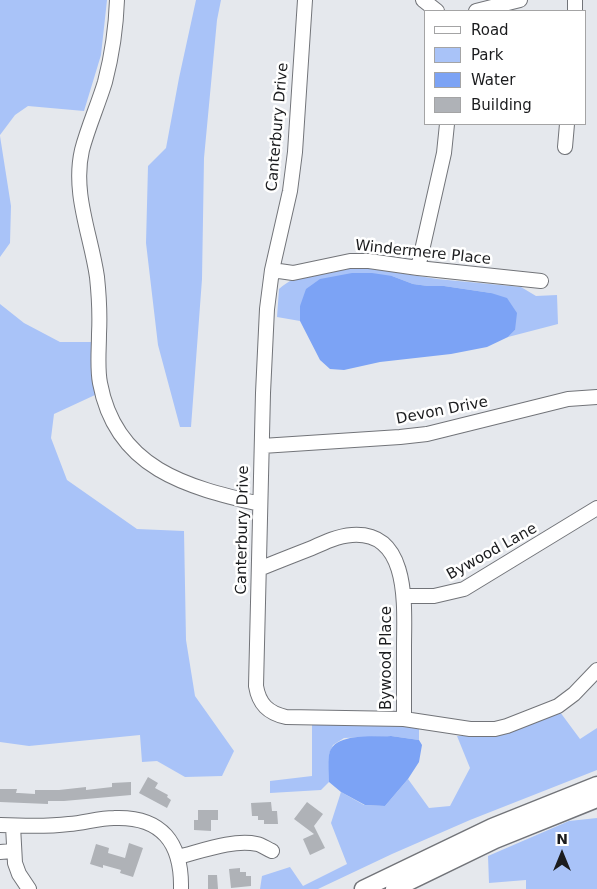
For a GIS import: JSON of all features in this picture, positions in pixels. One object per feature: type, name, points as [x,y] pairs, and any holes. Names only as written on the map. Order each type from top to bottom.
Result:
[{"type":"main road","points":[[363,889],[492,827],[597,785]]},
{"type":"main road","points":[[395,889],[495,840],[597,799]]},
{"type":"street","points":[[117,0],[117,17],[111,57],[82,151],[79,174],[80,198],[95,266],[99,299],[98,360],[100,382],[106,404],[115,425],[128,444],[144,460],[163,473],[186,484],[260,504]]},
{"type":"street","name":"Canterbury Drive","points":[[305,0],[295,152],[288,200],[272,270],[267,309],[260,504],[256,686],[258,695],[262,704],[276,715],[286,717],[404,720],[482,730],[508,726],[558,706],[574,694],[597,670]]},
{"type":"street","points":[[423,0],[436,10]]},
{"type":"street","points":[[480,10],[520,0]]},
{"type":"street","points":[[418,268],[444,153],[447,125]]},
{"type":"street","points":[[565,147],[567,125]]},
{"type":"street","name":"Windermere Place","points":[[272,270],[293,273],[350,260],[370,260],[418,268],[541,281]]},
{"type":"street","name":"Devon Drive","points":[[262,446],[427,434],[552,403],[595,401]]},
{"type":"street","name":"Bywood Lane","points":[[404,596],[434,596],[464,590],[597,508]]},
{"type":"street","points":[[259,570],[339,537],[365,536],[377,540],[388,548],[400,570],[404,596]]},
{"type":"street","name":"Bywood Place","points":[[404,596],[404,720]]},
{"type":"street","points":[[29,889],[7,852],[7,826],[67,825],[112,818],[146,821],[162,831],[173,845],[178,857],[181,875],[180,889]]},
{"type":"street","points":[[178,857],[224,846],[249,843],[260,845],[272,851]]},
{"type":"green space","points":[[0,0],[107,0],[101,55],[84,111],[28,106],[15,115],[0,135]]},
{"type":"green space","points":[[196,0],[221,0],[217,20],[204,158],[202,279],[191,427],[180,427],[158,345],[146,243],[148,166],[166,148]]},
{"type":"green space","points":[[0,136],[11,206],[10,243],[0,257]]},
{"type":"green space","points":[[346,267],[369,268],[437,279],[521,287],[536,296],[557,295],[558,324],[508,337],[515,330],[491,293],[444,286],[413,284],[392,276],[300,306],[300,321],[277,317],[279,289],[302,276]]},
{"type":"green space","points":[[0,304],[24,323],[60,342],[92,342],[95,395],[54,414],[51,438],[67,480],[137,529],[184,531],[186,640],[195,696],[234,751],[222,776],[185,777],[157,761],[142,762],[140,735],[29,746],[0,742]]},
{"type":"green space","points":[[560,712],[580,739],[597,728],[597,770],[470,820],[318,889],[260,889],[262,876],[290,867],[303,886],[347,864],[331,823],[341,792],[364,805],[385,806],[408,779],[429,808],[450,806],[470,768],[457,736],[500,735]]},
{"type":"green space","points":[[312,724],[391,724],[419,729],[419,740],[391,736],[344,738],[333,745],[329,754],[329,782],[321,790],[270,793],[270,781],[312,776]]},
{"type":"green space","points":[[597,818],[597,889],[526,889],[526,880],[489,883],[488,856],[569,821]]},
{"type":"water","points":[[352,273],[392,276],[413,284],[444,286],[491,293],[507,298],[517,313],[515,330],[508,337],[487,347],[451,354],[380,362],[344,370],[330,369],[320,360],[300,321],[300,306],[306,289],[320,279]]},
{"type":"water","points":[[391,736],[419,740],[422,745],[419,762],[408,779],[385,806],[365,805],[341,792],[329,782],[329,755],[332,748],[338,742],[355,737]]},
{"type":"building","points":[[148,777],[158,783],[155,788],[168,795],[167,797],[171,800],[167,808],[139,793]]},
{"type":"building","points":[[131,782],[131,795],[48,801],[48,804],[0,802],[0,789],[17,789],[16,793],[35,794],[35,790],[86,787],[86,790],[112,787],[112,783]]},
{"type":"building","points":[[271,802],[272,811],[277,811],[278,824],[264,824],[264,820],[258,820],[258,816],[252,816],[251,803]]},
{"type":"building","points":[[307,802],[323,814],[314,826],[325,848],[310,855],[303,839],[314,834],[294,819]]},
{"type":"building","points":[[198,810],[218,810],[218,820],[211,820],[211,831],[194,830],[194,820],[198,820]]},
{"type":"building","points":[[129,843],[143,848],[133,877],[120,873],[121,870],[90,864],[96,844],[109,848],[108,853],[125,858]]},
{"type":"building","points":[[240,868],[240,872],[246,872],[246,876],[251,876],[251,886],[231,888],[229,869]]},
{"type":"building","points":[[208,875],[217,875],[218,889],[208,889]]}]
